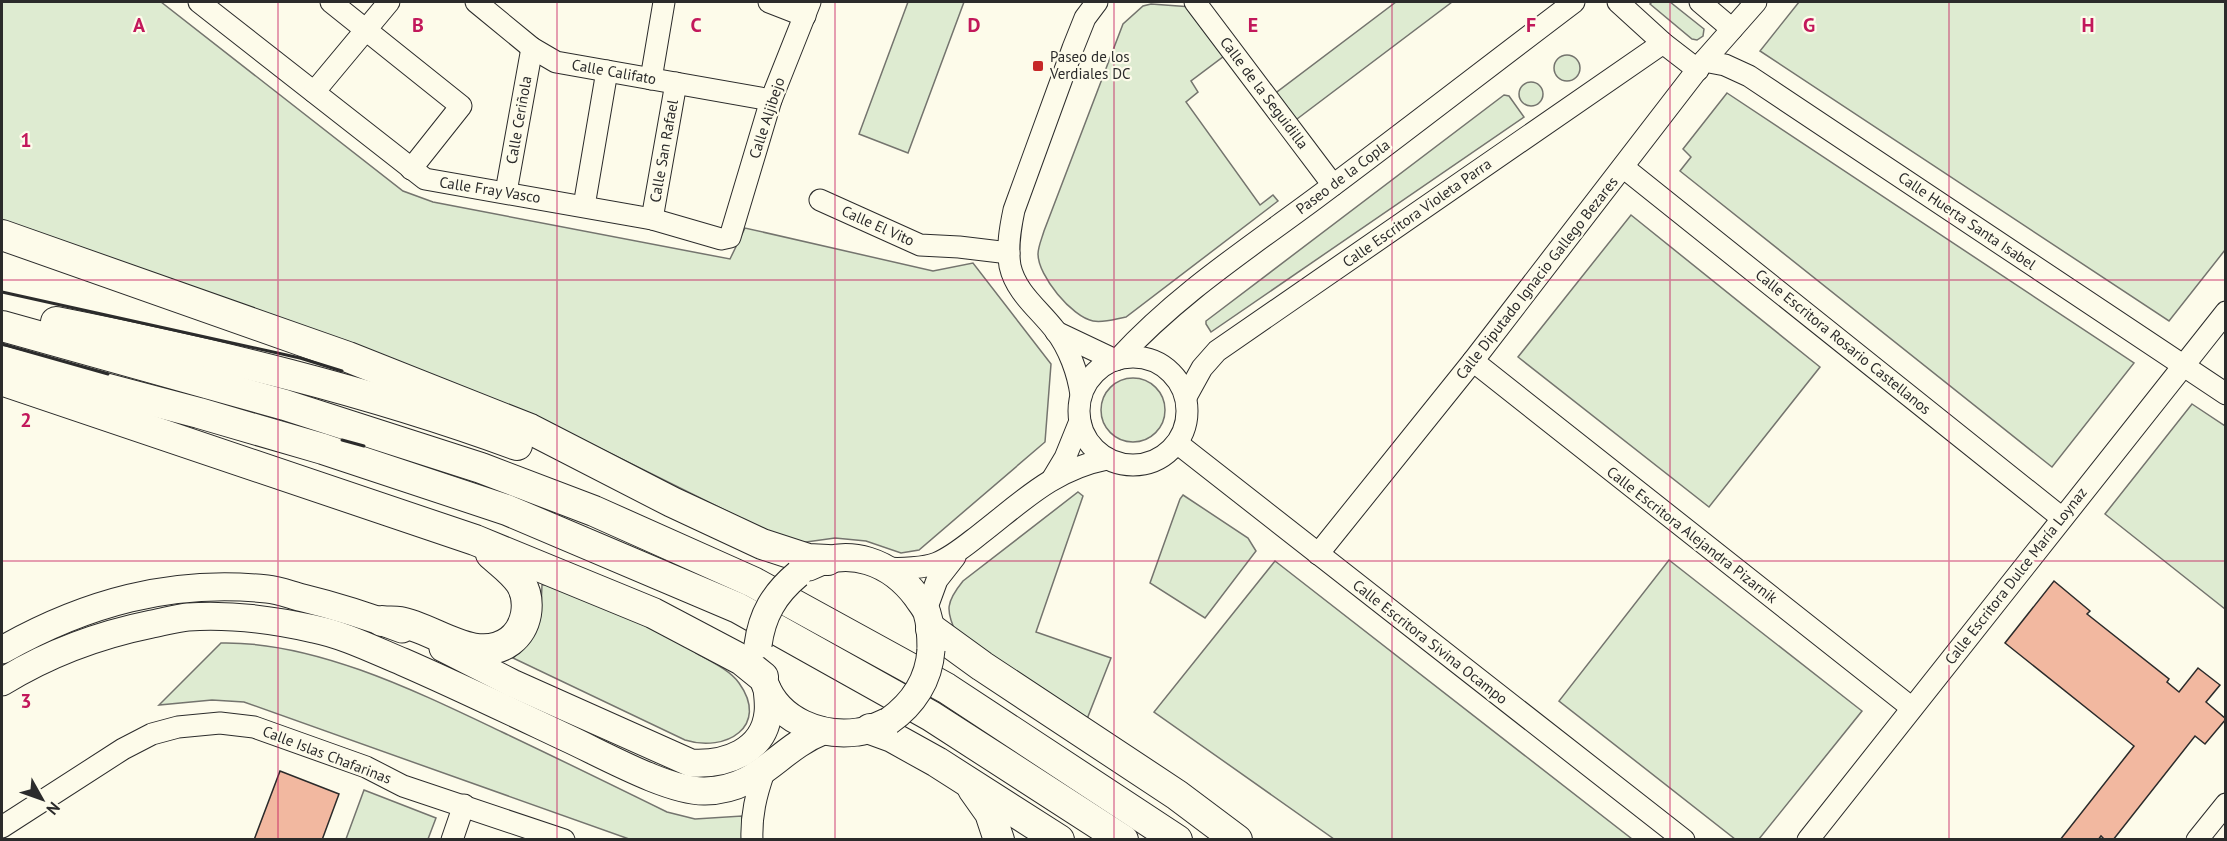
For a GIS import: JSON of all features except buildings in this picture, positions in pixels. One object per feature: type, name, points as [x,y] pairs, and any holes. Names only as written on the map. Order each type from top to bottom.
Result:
[{"type":"highway","points":[[2,235],[348,357],[530,429],[672,502],[789,554],[808,559],[828,560]]},
{"type":"highway","points":[[2,311],[154,342],[296,376],[482,432],[672,502]]},
{"type":"highway","points":[[2,326],[285,405],[481,468],[594,511],[753,582],[935,683],[1177,840]]},
{"type":"highway","points":[[2,361],[199,413],[323,449],[507,510],[738,608],[931,716],[1123,840]]},
{"type":"highway","points":[[2,380],[475,540],[653,613],[742,660],[765,683]]},
{"type":"highway","points":[[382,621],[401,622],[472,649],[495,648],[514,638],[525,619],[527,595],[520,579],[475,540]]},
{"type":"highway","points":[[929,630],[1177,795],[1238,840]]},
{"type":"highway","points":[[880,725],[892,737],[938,762],[1059,840]]},
{"type":"highway","points":[[967,782],[987,808],[999,840]]},
{"type":"main road","points":[[862,559],[887,568],[907,584],[929,630],[930,663],[917,695],[899,714],[880,725],[858,732],[823,731],[809,728],[776,703],[765,683],[758,661],[758,645],[765,614],[785,584],[798,574],[828,560],[862,559]]},
{"type":"main road","points":[[2,650],[38,629],[125,597],[200,586],[270,589],[382,621],[512,683],[691,763],[709,764],[731,759],[746,751],[765,726],[768,712],[765,683]]},
{"type":"main road","points":[[2,682],[65,649],[116,631],[188,617],[254,619],[316,629],[372,649],[433,675],[646,775],[684,789],[704,791],[741,785],[764,772],[784,753],[806,738],[823,731]]},
{"type":"street","name":"Calle Fray Vasco","points":[[199,2],[425,179],[652,219],[721,239],[730,237]]},
{"type":"street","points":[[331,2],[461,106],[411,170]]},
{"type":"street","points":[[314,92],[389,2]]},
{"type":"street","name":"Calle Califato","points":[[476,2],[532,48],[556,62],[771,100]]},
{"type":"street","points":[[651,79],[664,2]]},
{"type":"street","points":[[769,2],[808,9]]},
{"type":"street","name":"Calle de la Seguidilla","points":[[1195,2],[1333,185]]},
{"type":"street","name":"Paseo de la Copla","points":[[1116,359],[1158,317],[1192,288],[1333,185],[1574,2]]},
{"type":"street","name":"Calle Huerta Santa Isabel","points":[[1618,2],[1663,43],[1701,65],[1725,65],[1749,76],[2226,394]]},
{"type":"street","points":[[1700,2],[1732,29]]},
{"type":"street","name":"Calle Diputado Ignacio Gallego Bezares","points":[[1318,554],[1473,361],[1701,65],[1756,2]]},
{"type":"street","points":[[1081,395],[1074,366],[1056,332],[1025,297],[1016,283],[1011,268],[1009,234],[1014,210],[1089,7]]},
{"type":"street","name":"Calle Aljibejo","points":[[730,237],[771,100],[808,9]]},
{"type":"street","name":"Calle Escritora Violeta Parra","points":[[1186,397],[1202,368],[1217,351],[1663,43]]},
{"type":"street","name":"Calle Ceriñola","points":[[506,192],[532,48]]},
{"type":"street","points":[[584,206],[607,71]]},
{"type":"street","name":"Calle San Rafael","points":[[652,219],[676,83]]},
{"type":"street","name":"Calle Escritora Rosario Castellanos","points":[[1623,167],[2062,518]]},
{"type":"street","name":"Calle El Vito","points":[[820,200],[920,245],[1009,253]]},
{"type":"street","name":"Calle Escritora Dulce María Loynaz","points":[[1808,840],[2226,312]]},
{"type":"street","points":[[1056,332],[1116,359]]},
{"type":"street","points":[[1146,358],[1160,363],[1176,378],[1186,397],[1187,413],[1184,429],[1177,443],[1166,454],[1145,464],[1122,465],[1107,459],[1094,450],[1085,437],[1080,422],[1081,395],[1094,373],[1116,359],[1146,358]]},
{"type":"street","name":"Calle Escritora Alejandra Pizarnik","points":[[1473,361],[1912,708]]},
{"type":"street","points":[[1053,478],[1065,458],[1080,422]]},
{"type":"street","name":"Calle Escritora Sivina Ocampo","points":[[1177,443],[1684,840]]},
{"type":"street","points":[[887,568],[903,569],[936,564],[965,546],[1053,478],[1073,468],[1107,459]]},
{"type":"street","points":[[929,630],[937,580],[965,546]]},
{"type":"street","name":"Calle Islas Chafarinas","points":[[2,827],[123,748],[152,734],[178,727],[220,723],[254,727],[366,767],[403,786],[464,804],[506,830],[564,840]]},
{"type":"street","points":[[753,840],[755,796],[764,772]]},
{"type":"street","points":[[452,840],[464,804]]},
{"type":"street","points":[[2197,840],[2226,804]]},
{"type":"green space","points":[[2,2],[161,2],[403,191],[433,202],[730,259],[745,228],[933,271],[973,263],[1051,364],[1045,442],[919,550],[901,553],[866,541],[835,538],[799,543],[777,536],[545,421],[2,221]]},
{"type":"green space","points":[[908,2],[964,2],[908,153],[859,134]]},
{"type":"green space","points":[[1396,2],[1452,2],[1293,122],[1273,95]]},
{"type":"green space","points":[[1670,2],[1704,29],[1703,36],[1697,40],[1692,39],[1650,4]]},
{"type":"green space","points":[[1799,2],[2225,2],[2225,250],[2169,321],[1760,51]]},
{"type":"green space","points":[[1151,4],[1192,7],[1228,53],[1191,81],[1198,92],[1186,102],[1260,205],[1273,195],[1278,201],[1126,317],[1093,321],[1066,304],[1050,284],[1040,263],[1039,248],[1123,24],[1143,6]]},
{"type":"green space","points":[[1567,55],[1576,59],[1580,68],[1576,77],[1567,81],[1558,77],[1554,68],[1558,59]]},
{"type":"green space","points":[[1531,82],[1540,85],[1543,94],[1540,103],[1531,106],[1522,103],[1519,94],[1522,85]]},
{"type":"green space","points":[[1727,93],[2134,363],[2052,467],[1680,171],[1691,157],[1683,149]]},
{"type":"green space","points":[[1504,95],[1509,96],[1524,117],[1211,332],[1206,321]]},
{"type":"green space","points":[[1631,215],[1820,367],[1709,507],[1518,357]]},
{"type":"green space","points":[[1127,378],[1139,378],[1156,387],[1163,398],[1165,410],[1163,422],[1156,433],[1139,442],[1127,442],[1115,437],[1106,428],[1101,416],[1101,404],[1106,392],[1115,383]]},
{"type":"green space","points":[[2192,404],[2225,426],[2225,609],[2105,514]]},
{"type":"green space","points":[[1078,492],[1083,496],[1036,632],[1111,658],[1087,719],[957,635],[949,612],[950,601],[963,581]]},
{"type":"green space","points":[[1183,495],[1248,538],[1256,551],[1205,618],[1150,583]]},
{"type":"green space","points":[[1669,560],[1862,711],[1759,839],[1735,839],[1559,701]]},
{"type":"green space","points":[[1275,561],[1632,839],[1334,839],[1154,712]]},
{"type":"green space","points":[[551,584],[698,649],[696,653],[725,670],[739,683],[747,698],[749,712],[746,723],[739,732],[715,743],[685,740],[513,658],[525,646],[541,608],[542,585]]},
{"type":"green space","points":[[221,643],[293,650],[365,672],[470,717],[667,812],[695,819],[742,816],[742,839],[629,839],[244,702],[212,700],[159,705]]},
{"type":"green space","points":[[364,790],[436,818],[428,839],[346,839]]},
{"type":"wall","points":[[2,292],[300,358],[342,371]]},
{"type":"wall","points":[[2,344],[108,374]]},
{"type":"wall","points":[[342,440],[364,446]]},
{"type":"place","name":"Paseo de los Verdiales DC","points":[[1038,66]]}]
